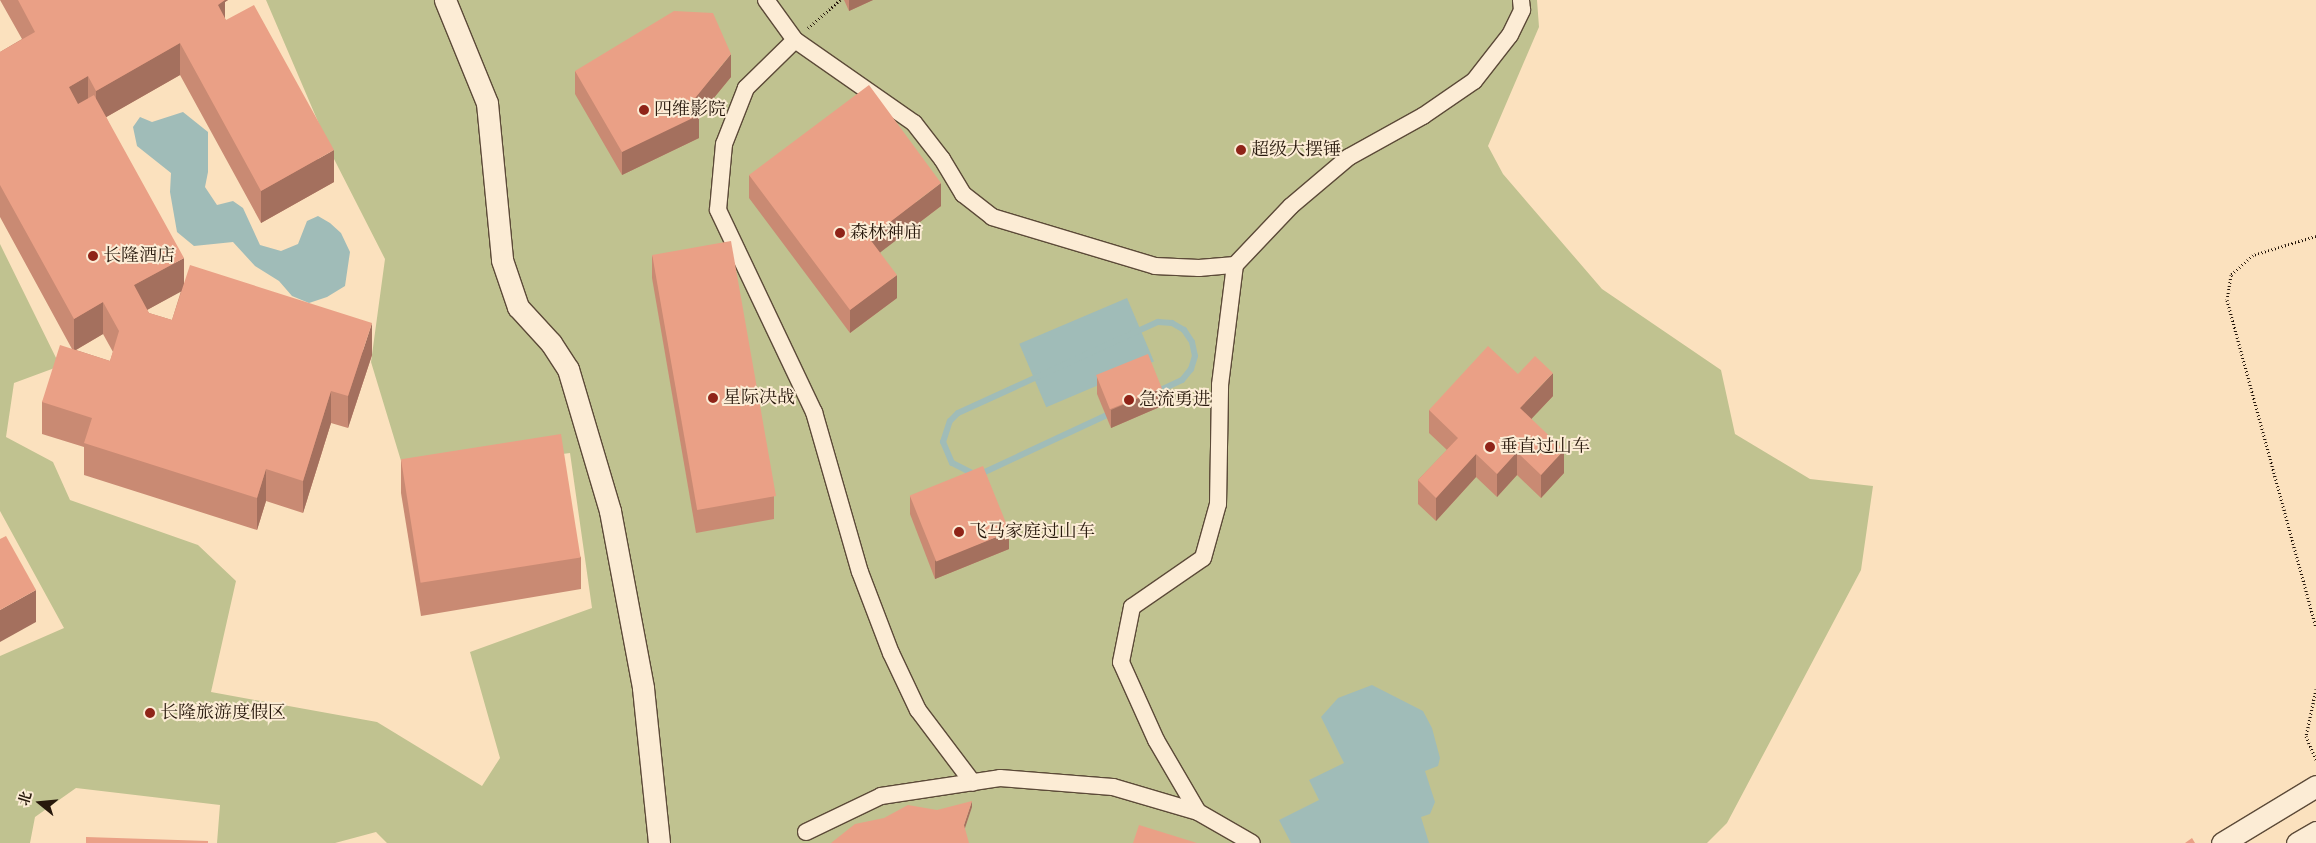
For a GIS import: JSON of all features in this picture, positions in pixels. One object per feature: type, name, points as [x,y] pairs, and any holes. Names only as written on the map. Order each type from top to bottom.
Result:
[{"type":"street","points":[[445,0],[487,103],[502,260],[518,307],[551,343],[568,369],[610,511],[643,688],[659,843]]},
{"type":"street","points":[[766,0],[795,40],[914,123],[942,159],[962,194],[992,217],[1155,266],[1199,268],[1235,266]]},
{"type":"street","points":[[1198,812],[1156,740],[1121,662],[1132,607],[1203,558],[1218,504],[1220,385],[1235,266],[1291,206],[1349,157],[1424,116],[1474,80],[1510,35],[1522,10],[1521,0]]},
{"type":"street","points":[[795,40],[746,88],[724,144],[718,210],[814,412],[860,572],[891,654],[918,710],[973,783]]},
{"type":"street","points":[[806,832],[880,796],[1000,778],[1113,788],[1198,812],[1252,843]]},
{"type":"street","points":[[2222,843],[2316,786]]},
{"type":"street","points":[[2297,843],[2316,832]]},
{"type":"path","points":[[795,40],[840,0]]},
{"type":"path","points":[[2316,236],[2253,256],[2231,274],[2227,300],[2316,627]]},
{"type":"path","points":[[2316,689],[2306,736],[2316,760]]},
{"type":"green space","points":[[266,0],[1537,0],[1539,27],[1488,146],[1503,174],[1602,289],[1721,370],[1735,434],[1810,479],[1873,486],[1861,570],[1727,823],[1707,843],[387,843],[376,832],[335,843],[217,843],[220,805],[76,788],[35,817],[30,843],[0,843],[0,656],[64,628],[0,511],[0,244],[60,366],[14,383],[6,437],[53,462],[70,500],[198,545],[236,581],[211,692],[377,722],[482,786],[500,758],[470,652],[592,608],[570,453],[405,474],[371,362],[385,259],[334,159]]},
{"type":"water","points":[[183,112],[208,132],[208,172],[205,187],[217,205],[233,201],[243,208],[260,245],[281,251],[298,244],[307,221],[318,216],[330,223],[341,233],[350,252],[345,286],[327,297],[309,303],[292,296],[279,281],[255,266],[233,242],[194,246],[177,232],[170,192],[171,173],[137,146],[133,127],[140,117],[152,122]]},
{"type":"water","points":[[1127,298],[1154,362],[1046,407],[1019,344]]},
{"type":"water","points":[[1372,685],[1423,711],[1432,728],[1440,758],[1438,766],[1425,771],[1435,802],[1430,814],[1421,817],[1429,843],[1291,843],[1279,820],[1319,800],[1309,780],[1344,763],[1321,717],[1338,698]]},
{"type":"building","name":"长隆酒店","points":[[18,0],[225,0],[218,5],[226,20],[254,5],[334,150],[261,191],[180,43],[96,91],[88,76],[69,87],[78,104],[94,95],[184,258],[134,285],[149,313],[172,320],[190,265],[372,323],[348,396],[331,391],[303,481],[266,469],[257,498],[84,443],[92,418],[42,402],[60,345],[110,361],[119,331],[103,302],[74,319],[0,185],[0,52],[35,32]]},
{"type":"building","name":"四维影院","points":[[674,11],[713,13],[731,54],[691,103],[699,115],[622,152],[575,71]]},
{"type":"building","name":"森林神庙","points":[[869,85],[941,183],[869,238],[897,275],[850,310],[749,175]]},
{"type":"building","name":"星际决战","points":[[731,241],[776,496],[697,510],[652,255]]},
{"type":"building","name":"垂直过山车","points":[[1488,346],[1518,374],[1535,356],[1553,373],[1520,408],[1564,450],[1541,475],[1517,452],[1497,474],[1476,454],[1436,498],[1418,480],[1458,438],[1429,410]]},
{"type":"building","points":[[1148,354],[1162,388],[1110,409],[1096,375]]},
{"type":"building","points":[[561,434],[581,557],[421,583],[401,459]]},
{"type":"building","name":"飞马家庭过山车","points":[[983,466],[1010,532],[936,561],[910,496]]},
{"type":"building","points":[[6,536],[36,590],[0,610],[0,539]]},
{"type":"building","points":[[972,801],[964,825],[969,843],[831,843],[855,824],[884,818],[908,805],[937,810]]},
{"type":"building","points":[[1139,825],[1197,843],[1133,843]]},
{"type":"building","points":[[86,837],[208,841],[208,843],[86,843]]},
{"type":"building","points":[[2192,838],[2195,843],[2185,843]]},
{"type":"waterway","points":[[1158,322],[1172,323],[1184,330],[1192,342],[1195,356],[1191,369],[1182,380],[983,473],[972,473],[952,463],[943,442],[950,421],[958,413],[1158,322]]},
{"type":"place","name":"四维影院","points":[[644,110]]},
{"type":"place","name":"超级大摆锤","points":[[1241,150]]},
{"type":"place","name":"森林神庙","points":[[840,233]]},
{"type":"place","name":"长隆酒店","points":[[93,256]]},
{"type":"place","name":"星际决战","points":[[713,398]]},
{"type":"place","name":"急流勇进","points":[[1129,400]]},
{"type":"place","name":"垂直过山车","points":[[1490,447]]},
{"type":"place","name":"飞马家庭过山车","points":[[959,532]]},
{"type":"place","name":"长隆旅游度假区","points":[[150,713]]}]
